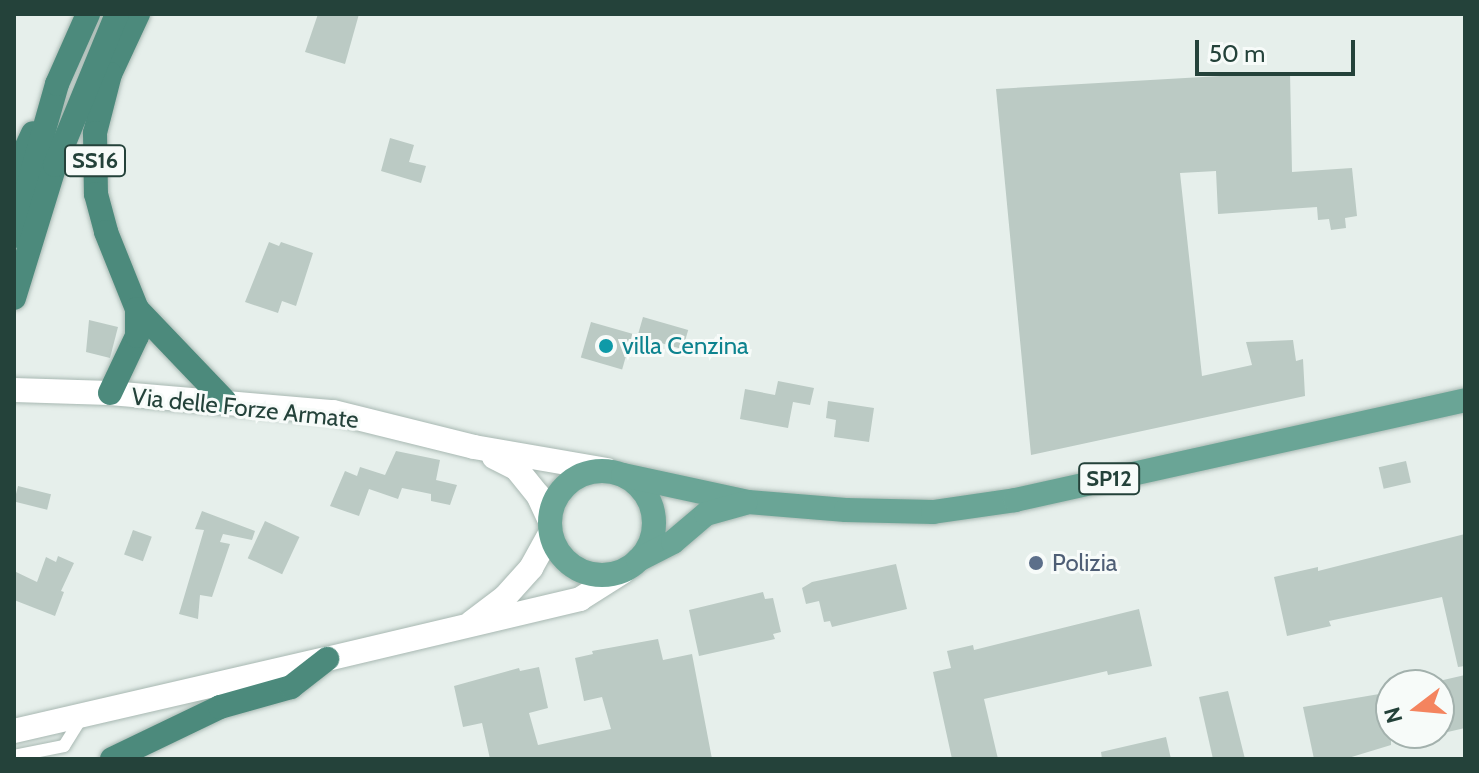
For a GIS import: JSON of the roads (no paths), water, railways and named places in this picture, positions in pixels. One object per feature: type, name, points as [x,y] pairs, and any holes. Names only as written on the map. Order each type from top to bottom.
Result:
[{"type":"highway","name":"SS16","points":[[14,174],[88,14]]},
{"type":"highway","name":"SS16","points":[[14,298],[55,165],[117,14]]},
{"type":"highway","name":"SS16","points":[[138,14],[110,74],[95,133],[96,194],[106,232],[137,309],[225,401]]},
{"type":"highway","name":"SS16","points":[[14,236],[57,84]]},
{"type":"highway","points":[[110,393],[137,336],[137,309]]},
{"type":"highway","points":[[112,759],[220,707],[291,687],[327,659]]},
{"type":"main road","name":"Via delle Forze Armate","points":[[14,390],[110,393],[333,412],[474,447],[615,473]]},
{"type":"main road","name":"SP12","points":[[615,473],[748,502],[846,510],[933,512],[1015,500],[1465,400]]},
{"type":"main road","name":"Via delle Forze Armate","points":[[474,447],[516,468],[538,495],[550,526]]},
{"type":"main road","points":[[14,731],[464,628],[580,599],[631,566],[653,531],[653,514],[648,498],[615,473],[590,471],[568,483],[553,502],[550,526],[531,568],[514,587],[464,628]]},
{"type":"main road","name":"SP12","points":[[631,566],[673,542],[706,514],[748,502]]},
{"type":"main road","points":[[550,526],[566,561],[578,570],[593,575],[631,566]]},
{"type":"lane","points":[[14,756],[64,746],[84,715]]},
{"type":"place","name":"villa Cenzina","points":[[606,346]]},
{"type":"place","name":"Polizia","points":[[1036,563]]}]
